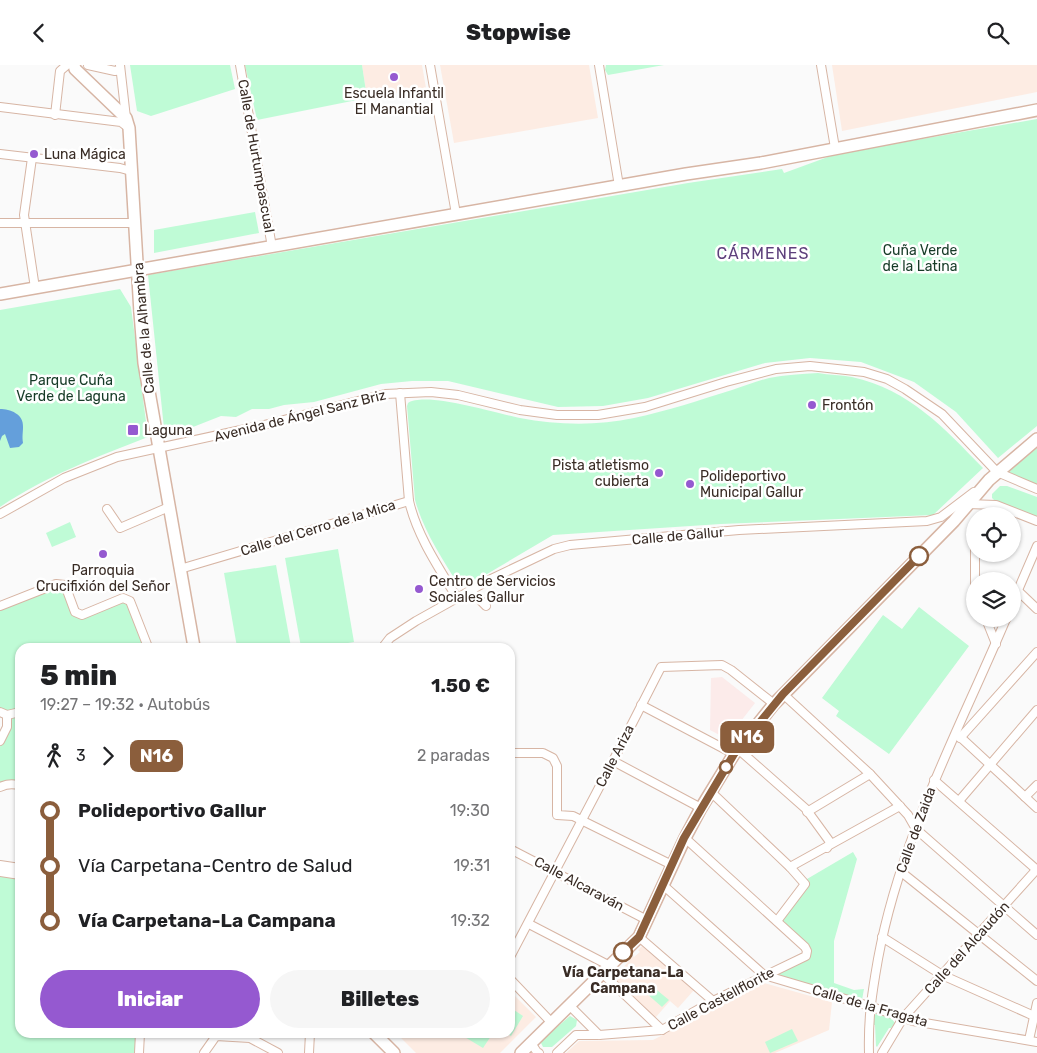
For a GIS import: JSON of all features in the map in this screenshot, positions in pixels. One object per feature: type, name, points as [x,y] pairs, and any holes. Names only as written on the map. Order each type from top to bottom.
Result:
[{"type":"street","points":[[56,115],[60,71],[67,65]]},
{"type":"street","points":[[74,65],[75,69],[127,123]]},
{"type":"street","points":[[88,65],[115,71],[120,68]]},
{"type":"street","name":"Calle de Hurtumpascual","points":[[240,65],[272,247]]},
{"type":"street","points":[[430,65],[456,214]]},
{"type":"street","points":[[599,65],[619,186]]},
{"type":"street","points":[[821,65],[835,148]]},
{"type":"street","name":"Calle de la Alhambra","points":[[120,68],[131,171],[144,363],[191,643]]},
{"type":"street","points":[[0,107],[127,123]]},
{"type":"street","points":[[0,294],[761,163],[1037,110]]},
{"type":"street","points":[[0,154],[131,171]]},
{"type":"street","points":[[32,157],[24,223],[35,288]]},
{"type":"street","points":[[0,223],[135,223]]},
{"type":"street","name":"Avenida de Ángel Sanz Briz","points":[[0,514],[77,472],[117,457],[264,425],[368,398],[400,393],[431,392],[458,395],[520,409],[558,415],[598,415],[645,407],[776,369],[810,366],[864,372],[886,379],[925,402],[942,414],[993,476]]},
{"type":"street","points":[[400,393],[409,501]]},
{"type":"street","points":[[521,1053],[639,937],[684,838],[736,752],[774,704],[954,521],[993,476],[1037,439]]},
{"type":"street","points":[[993,476],[1037,489]]},
{"type":"street","name":"Calle de Gallur","points":[[386,643],[390,638],[416,621],[554,549],[570,545],[739,530],[934,519],[950,511],[993,476]]},
{"type":"street","name":"Calle del Cerro de la Mica","points":[[180,569],[409,501],[418,529],[457,599]]},
{"type":"street","points":[[968,504],[996,505],[1037,521]]},
{"type":"street","points":[[107,509],[120,528],[169,507]]},
{"type":"street","points":[[1021,586],[1033,564],[1037,546]]},
{"type":"street","points":[[0,606],[62,583],[65,585],[75,612],[82,615],[124,598],[130,601],[146,643]]},
{"type":"street","points":[[471,591],[486,606]]},
{"type":"street","points":[[1021,594],[1037,609]]},
{"type":"street","points":[[989,627],[996,643]]},
{"type":"street","name":"Calle de Zaida","points":[[869,1053],[869,1006],[882,937],[900,871],[934,780],[958,736],[1003,627]]},
{"type":"street","points":[[1037,652],[958,736],[1037,808]]},
{"type":"street","name":"Calle Ariza","points":[[515,948],[660,667],[722,665],[774,704]]},
{"type":"street","points":[[783,694],[870,774],[908,815],[916,829],[1037,935]]},
{"type":"street","points":[[640,705],[736,752],[808,812],[830,842],[827,848]]},
{"type":"street","points":[[959,801],[1037,710]]},
{"type":"street","points":[[0,741],[7,727],[4,713]]},
{"type":"street","points":[[515,753],[543,753],[553,758],[557,765],[557,815],[573,816],[672,865]]},
{"type":"street","points":[[613,761],[701,809]]},
{"type":"street","points":[[808,812],[870,774]]},
{"type":"street","points":[[934,780],[1037,869]]},
{"type":"street","points":[[0,787],[6,784],[15,784]]},
{"type":"street","points":[[1025,797],[1037,785]]},
{"type":"street","points":[[684,838],[776,921],[805,884],[790,867],[711,792]]},
{"type":"street","points":[[790,867],[900,806]]},
{"type":"street","name":"Calle Alcaraván","points":[[515,852],[647,920]]},
{"type":"street","points":[[0,865],[15,867]]},
{"type":"street","name":"Calle del Alcaudón","points":[[882,1053],[904,1018],[1037,869]]},
{"type":"street","points":[[900,871],[1037,981]]},
{"type":"street","points":[[0,872],[15,874]]},
{"type":"street","points":[[663,885],[764,975]]},
{"type":"street","name":"Calle Castellflorite","points":[[576,1035],[662,1030],[713,1001],[806,956],[807,951],[805,947],[776,921]]},
{"type":"street","points":[[529,924],[606,970],[662,1030]]},
{"type":"street","points":[[639,937],[713,1001]]},
{"type":"street","points":[[882,937],[942,975],[1034,1016]]},
{"type":"street","name":"Calle de la Fragata","points":[[764,975],[904,1018],[1033,1041]]},
{"type":"street","points":[[515,984],[551,1022]]},
{"type":"street","points":[[1033,1041],[1034,1016],[1037,1003]]},
{"type":"street","points":[[569,1005],[599,1035]]},
{"type":"street","points":[[557,1053],[583,1027],[584,1020]]},
{"type":"street","points":[[139,1053],[140,1038]]},
{"type":"street","points":[[204,1053],[215,1038]]},
{"type":"street","points":[[250,1038],[278,1053]]},
{"type":"street","points":[[309,1053],[310,1038]]},
{"type":"street","points":[[379,1038],[394,1053]]},
{"type":"street","points":[[531,1043],[539,1053]]},
{"type":"shaded area","name":"Escuela Infantil El Manantial","points":[[362,65],[422,65],[426,88],[367,98]]},
{"type":"shaded area","points":[[440,65],[589,65],[598,118],[454,143]]},
{"type":"shaded area","points":[[832,65],[1037,65],[1037,92],[842,131]]},
{"type":"shaded area","points":[[722,677],[755,703],[727,739],[710,730],[711,678]]},
{"type":"shaded area","points":[[642,946],[694,990],[678,1008],[670,1001],[655,1018],[610,977],[620,967],[622,969],[633,956],[640,952],[638,950]]},
{"type":"shaded area","points":[[764,983],[832,1002],[829,1030],[775,1053],[566,1053],[579,1041],[653,1040]]},
{"type":"shaded area","points":[[515,996],[536,1017],[515,1038]]},
{"type":"shaded area","points":[[401,1038],[515,1038],[500,1053],[416,1053]]},
{"type":"green space","points":[[130,65],[230,65],[235,89],[151,116],[137,111]]},
{"type":"green space","points":[[245,65],[362,65],[367,98],[257,120]]},
{"type":"green space","points":[[606,65],[664,65],[608,75],[605,70]]},
{"type":"green space","name":"Cuña Verde de la Latina","points":[[1037,119],[1037,426],[998,458],[956,412],[914,382],[861,362],[810,358],[765,363],[648,398],[603,406],[558,407],[448,381],[412,381],[381,384],[314,402],[284,405],[269,409],[252,409],[236,417],[221,416],[165,438],[148,275],[688,183],[782,169],[784,173],[836,154]]},
{"type":"green space","points":[[255,212],[259,233],[154,253],[154,230]]},
{"type":"green space","name":"Parque Cuña Verde de Laguna","points":[[120,289],[131,307],[148,437],[54,477],[0,507],[0,310]]},
{"type":"green space","name":"Polideportivo Municipal Gallur","points":[[818,373],[852,377],[873,383],[909,401],[940,425],[983,468],[933,515],[721,524],[553,535],[465,587],[459,586],[428,534],[415,500],[407,406],[408,403],[417,400],[446,401],[510,416],[577,424],[620,421],[659,412],[769,378]]},
{"type":"green space","points":[[1037,448],[1037,489],[1004,476]]},
{"type":"green space","points":[[1000,486],[1007,486],[1037,497],[1037,517],[1021,511],[1021,507],[1010,507],[996,502],[992,498],[992,494]]},
{"type":"green space","points":[[70,522],[76,537],[52,547],[46,533]]},
{"type":"green space","points":[[338,549],[354,642],[300,643],[285,558]]},
{"type":"green space","points":[[276,565],[290,643],[236,643],[224,573]]},
{"type":"green space","points":[[62,583],[75,612],[82,615],[123,598],[130,601],[146,643],[15,643],[15,786],[0,787],[0,741],[7,723],[0,712],[0,606]]},
{"type":"green space","points":[[919,607],[969,646],[889,754],[836,716],[839,711],[822,698],[883,615],[902,629]]},
{"type":"green space","points":[[853,852],[857,859],[834,941],[834,983],[854,990],[864,989],[862,1000],[850,996],[849,1000],[764,975],[807,951],[777,921],[807,879]]},
{"type":"green space","points":[[0,876],[15,878],[15,1038],[138,1038],[138,1053],[0,1053]]},
{"type":"green space","points":[[652,986],[669,1000],[662,1007],[646,993]]},
{"type":"green space","points":[[515,1011],[523,1016],[515,1029]]},
{"type":"green space","points":[[876,1014],[891,1018],[895,1023],[889,1028],[877,1047],[875,1025],[872,1025],[872,1017]]},
{"type":"green space","points":[[570,1016],[577,1020],[576,1026],[552,1047],[543,1047],[541,1043],[543,1039]]},
{"type":"green space","points":[[792,1029],[798,1041],[770,1053],[765,1042]]},
{"type":"green space","points":[[466,1038],[490,1038],[483,1048]]},
{"type":"water","points":[[0,409],[16,413],[23,422],[23,443],[19,447],[10,448],[5,434],[0,441]]},
{"type":"bus line","name":"N16","points":[[623,952],[639,937],[684,838],[734,754],[783,694],[919,556]]},
{"type":"place","name":"Escuela Infantil El Manantial","points":[[394,77]]},
{"type":"place","name":"Luna Mágica","points":[[34,154]]},
{"type":"place","name":"Frontón","points":[[812,405]]},
{"type":"place","name":"Laguna","points":[[133,430]]},
{"type":"place","name":"Pista atletismo cubierta","points":[[659,473]]},
{"type":"place","name":"Polideportivo Municipal Gallur","points":[[690,484]]},
{"type":"place","name":"Parroquia Crucifixión del Señor","points":[[103,554]]},
{"type":"place","name":"Centro de Servicios Sociales Gallur","points":[[419,589]]},
{"type":"place","name":"Vía Carpetana-La Campana","points":[[623,952]]},
{"type":"district","name":"CÁRMENES","points":[[763,253]]}]
